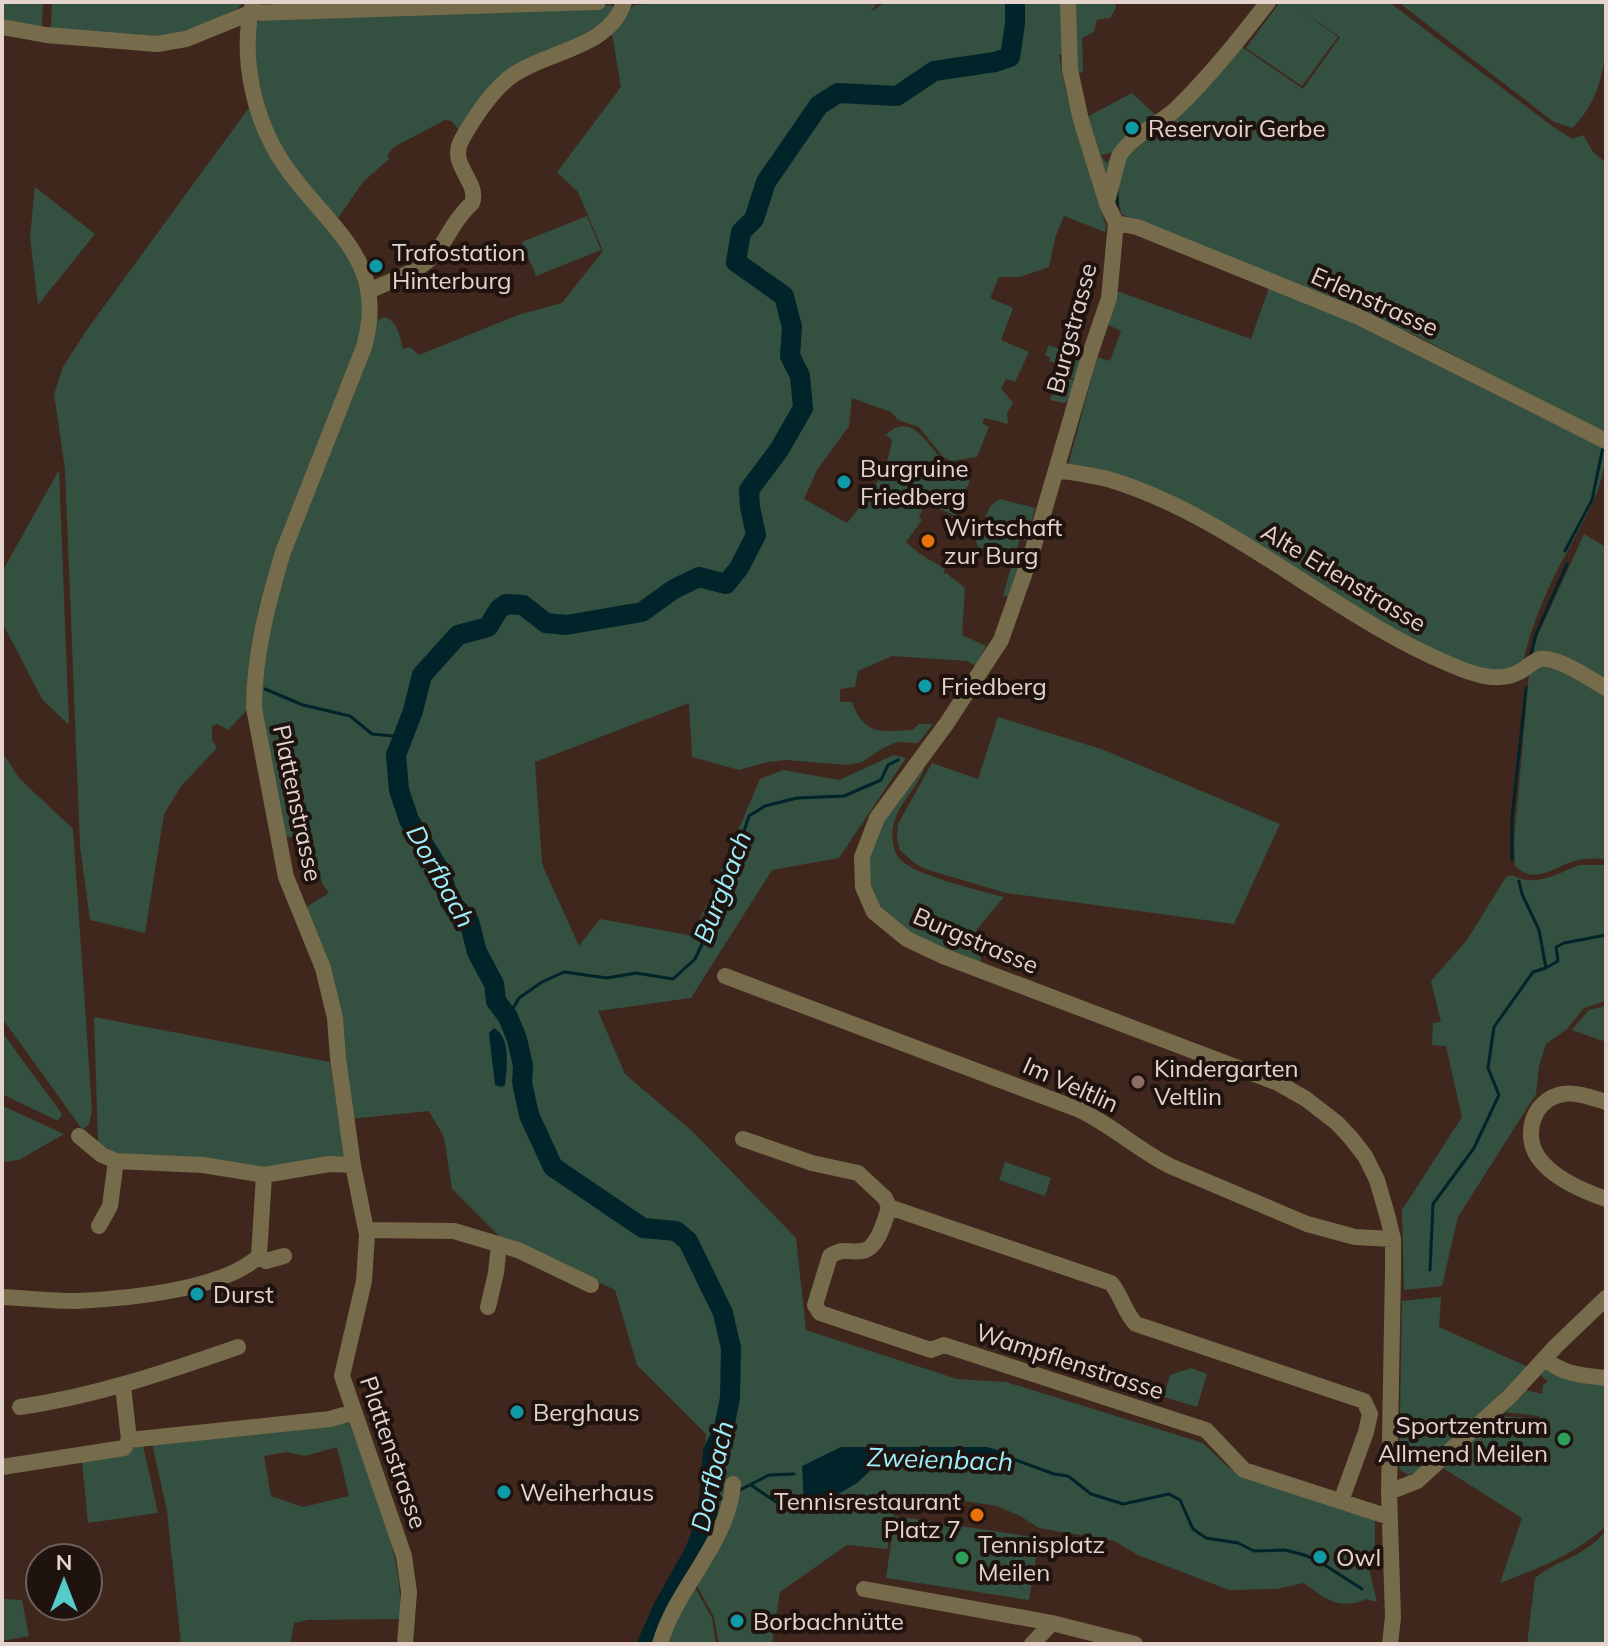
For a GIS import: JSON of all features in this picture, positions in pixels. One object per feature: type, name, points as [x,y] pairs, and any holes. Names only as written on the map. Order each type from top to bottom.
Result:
[{"type":"street","points":[[2,27],[46,35],[157,44],[186,39],[251,7],[598,2]]},
{"type":"street","points":[[368,291],[393,281],[430,258],[456,219],[472,203],[473,190],[459,161],[458,148],[493,96],[512,76],[602,31],[619,16],[624,2]]},
{"type":"street","points":[[1068,2],[1070,70],[1081,120],[1107,204],[1116,223]]},
{"type":"street","points":[[1107,204],[1123,149],[1161,122],[1187,98],[1268,2]]},
{"type":"street","name":"Plattenstrasse","points":[[251,7],[247,44],[252,83],[271,144],[286,168],[344,236],[358,260],[368,291],[370,322],[364,347],[283,552],[259,645],[254,708],[286,877],[323,968],[335,1018],[353,1165],[366,1230],[366,1268],[342,1376],[404,1556],[409,1592],[405,1644]]},
{"type":"street","name":"Erlenstrasse","points":[[1116,223],[1137,227],[1359,317],[1606,441]]},
{"type":"street","name":"Burgstrasse","points":[[1116,223],[1109,298],[1085,368],[1019,593],[1001,640],[947,723],[871,829],[862,857],[861,873],[867,899],[874,912],[889,926],[923,948],[1278,1083],[1306,1099],[1337,1123],[1365,1156],[1377,1180],[1393,1239],[1389,1492],[1393,1617],[1390,1644]]},
{"type":"street","name":"Alte Erlenstrasse","points":[[1057,470],[1112,480],[1164,502],[1229,536],[1380,629],[1451,665],[1499,677],[1516,674],[1538,659],[1554,660],[1606,688]]},
{"type":"street","name":"Im Veltlin","points":[[725,976],[1080,1110],[1103,1121],[1149,1156],[1307,1224],[1355,1237],[1393,1239]]},
{"type":"street","points":[[1606,1102],[1578,1095],[1560,1095],[1545,1102],[1536,1112],[1530,1135],[1534,1150],[1543,1163],[1580,1188],[1606,1199]]},
{"type":"street","points":[[79,1136],[102,1155],[116,1161],[203,1165],[264,1175],[329,1164],[353,1165]]},
{"type":"street","points":[[743,1139],[812,1163],[858,1173],[885,1198],[889,1207],[1111,1283],[1119,1292],[1128,1316],[1136,1324],[1364,1401],[1370,1414],[1341,1501]]},
{"type":"street","points":[[99,1226],[110,1206],[116,1161]]},
{"type":"street","points":[[259,1256],[264,1175]]},
{"type":"street","name":"Wampflenstrasse","points":[[889,1207],[873,1246],[864,1251],[842,1249],[830,1256],[815,1305],[820,1313],[931,1350],[944,1345],[1206,1430],[1244,1470],[1389,1517]]},
{"type":"street","points":[[366,1230],[454,1231],[499,1244],[591,1285]]},
{"type":"street","points":[[488,1307],[499,1244]]},
{"type":"street","points":[[259,1256],[266,1261],[284,1256]]},
{"type":"street","points":[[2,1297],[74,1301],[131,1297],[218,1279],[259,1256]]},
{"type":"street","points":[[1389,1492],[1417,1481],[1511,1395],[1606,1298]]},
{"type":"street","points":[[20,1407],[62,1401],[123,1386],[238,1347]]},
{"type":"street","points":[[1544,1359],[1569,1373],[1606,1378]]},
{"type":"street","points":[[2,1467],[124,1448],[129,1440],[123,1386]]},
{"type":"street","points":[[129,1440],[330,1419],[354,1412]]},
{"type":"street","points":[[660,1644],[667,1622],[732,1505],[733,1484]]},
{"type":"street","points":[[864,1589],[1052,1623],[1127,1643]]},
{"type":"street","points":[[1032,1644],[1052,1623]]},
{"type":"green space","points":[[2,2],[43,2],[42,25],[38,30],[2,23]]},
{"type":"green space","points":[[52,2],[244,2],[235,11],[172,37],[51,30]]},
{"type":"green space","points":[[678,2],[878,2],[870,12],[886,2],[1115,2],[1116,8],[1110,18],[1097,20],[1094,32],[1082,38],[1083,72],[1075,74],[1071,54],[1059,55],[1065,88],[1106,226],[1105,232],[1064,216],[1055,238],[1049,267],[1020,277],[999,277],[990,298],[1013,308],[1001,340],[1029,352],[1015,382],[1006,379],[1001,388],[1013,403],[1007,413],[1008,424],[985,418],[982,423],[989,427],[977,457],[952,461],[943,457],[919,427],[898,420],[891,412],[852,398],[849,426],[817,470],[804,499],[847,523],[886,464],[892,440],[886,435],[904,426],[919,434],[946,464],[943,472],[970,480],[956,516],[925,503],[919,518],[922,520],[906,542],[945,569],[943,574],[946,573],[965,588],[962,635],[986,646],[976,666],[967,661],[892,656],[858,671],[855,687],[840,689],[840,702],[852,702],[863,721],[875,730],[913,730],[919,724],[933,724],[918,743],[897,742],[862,762],[848,765],[786,760],[739,770],[692,757],[689,703],[535,762],[542,864],[579,946],[600,919],[693,936],[760,779],[783,770],[839,780],[894,755],[906,758],[839,858],[772,870],[691,998],[598,1011],[625,1074],[692,1131],[796,1238],[806,1330],[957,1379],[1006,1382],[1203,1443],[1229,1468],[1285,1491],[1375,1519],[1375,1557],[1365,1552],[1377,1602],[1366,1599],[1348,1604],[1333,1602],[1304,1583],[1277,1589],[1229,1590],[1138,1555],[1114,1541],[1039,1528],[997,1506],[964,1501],[921,1503],[894,1514],[887,1549],[847,1545],[780,1592],[772,1644],[719,1644],[714,1617],[697,1586],[706,1434],[637,1365],[615,1290],[498,1235],[452,1189],[444,1137],[429,1111],[350,1119],[303,909],[329,893],[322,883],[311,840],[283,836],[260,705],[263,659],[286,557],[378,320],[385,317],[393,322],[403,349],[410,347],[419,355],[518,315],[562,303],[603,251],[578,192],[557,172],[621,87],[611,28],[634,5]]},
{"type":"green space","points":[[1280,2],[1389,2],[1552,126],[1572,139],[1583,135],[1593,152],[1606,163],[1606,435],[1417,336],[1121,214],[1118,193],[1127,156],[1196,98],[1242,47],[1303,89],[1340,37],[1298,8],[1338,37],[1302,86],[1246,48]]},
{"type":"green space","points":[[1398,2],[1606,2],[1603,69],[1593,99],[1573,128],[1554,122]]},
{"type":"green space","points":[[611,5],[614,8],[612,18],[548,55],[460,131],[451,121],[445,120],[394,147],[387,156],[389,159],[363,182],[338,218],[288,165],[271,132],[254,61],[256,23],[261,20]]},
{"type":"green space","points":[[1132,93],[1160,119],[1140,129],[1135,127],[1116,149],[1100,155],[1107,163],[1112,155],[1107,184],[1085,118]]},
{"type":"green space","points":[[251,105],[344,245],[363,291],[360,343],[277,552],[248,709],[228,730],[217,724],[212,726],[212,740],[217,748],[182,785],[164,814],[145,933],[90,920],[80,846],[65,469],[54,394],[63,367],[86,331]]},
{"type":"green space","points":[[35,187],[95,234],[38,305],[30,237]]},
{"type":"green space","points":[[587,216],[601,250],[536,276],[522,242]]},
{"type":"green space","points":[[1270,285],[1359,323],[1606,446],[1598,489],[1546,595],[1522,668],[1508,675],[1450,662],[1210,522],[1068,466],[1097,357],[1110,361],[1121,331],[1106,324],[1114,290],[1251,339]]},
{"type":"green space","points":[[1049,345],[1079,357],[1082,349],[1085,350],[1076,379],[1062,376],[1075,381],[1069,400],[1064,403],[1050,400],[1061,365],[1049,361],[1050,357],[1045,355]]},
{"type":"green space","points":[[59,470],[69,725],[42,699],[2,622],[2,572]]},
{"type":"green space","points":[[1000,499],[1035,508],[1026,541],[1020,540],[1016,551],[1023,554],[1009,597],[1003,596],[1013,560],[978,547],[976,541],[990,506]]},
{"type":"green space","points":[[1584,534],[1606,547],[1606,686],[1532,659],[1537,637]]},
{"type":"green space","points":[[1540,662],[1606,691],[1606,859],[1578,860],[1536,875],[1522,872],[1515,866],[1514,841],[1529,674]]},
{"type":"green space","points":[[998,717],[1104,750],[1280,824],[1234,924],[1006,893],[925,869],[913,862],[900,850],[898,824],[932,763],[978,779]]},
{"type":"green space","points":[[2,752],[20,779],[73,829],[92,1111],[89,1125],[82,1129],[2,1018]]},
{"type":"green space","points":[[926,762],[920,778],[897,815],[894,846],[899,858],[918,870],[948,882],[1004,897],[977,929],[981,963],[940,947],[899,924],[883,909],[872,892],[868,871],[876,835]]},
{"type":"green space","points":[[1579,865],[1606,865],[1606,1001],[1584,1008],[1567,1029],[1546,1044],[1539,1066],[1536,1094],[1458,1217],[1442,1286],[1404,1290],[1402,1210],[1462,1117],[1446,1046],[1432,1045],[1433,1023],[1441,1022],[1431,981],[1467,940],[1506,877],[1512,875],[1537,880]]},
{"type":"green space","points":[[1606,1006],[1606,1042],[1572,1030],[1589,1010]]},
{"type":"green space","points":[[94,1017],[330,1062],[345,1157],[260,1170],[115,1154],[98,1142]]},
{"type":"green space","points":[[2,1032],[62,1114],[58,1121],[2,1094]]},
{"type":"green space","points":[[2,1105],[64,1134],[19,1160],[2,1162]]},
{"type":"green space","points":[[1005,1162],[1051,1178],[1045,1196],[999,1180]]},
{"type":"green space","points":[[1441,1297],[1439,1327],[1528,1367],[1421,1470],[1408,1475],[1399,1469],[1402,1301]]},
{"type":"green space","points":[[1191,1368],[1207,1374],[1197,1407],[1164,1397],[1170,1375]]},
{"type":"green space","points":[[1544,1370],[1606,1382],[1606,1526],[1569,1553],[1500,1583],[1522,1518],[1443,1468],[1499,1416],[1539,1419],[1539,1416],[1503,1412],[1525,1390],[1542,1394],[1543,1385],[1548,1381],[1540,1375]]},
{"type":"green space","points":[[349,1422],[391,1543],[397,1568],[400,1619],[308,1620],[294,1623],[290,1644],[181,1644],[167,1511],[152,1443]],"holes":[[[337,1447],[349,1496],[303,1507],[271,1496],[264,1456],[286,1452],[305,1456]]]},
{"type":"green space","points":[[143,1445],[158,1513],[88,1523],[82,1462]]},
{"type":"green space","name":"Tennisplatz Meilen","points":[[895,1516],[1039,1538],[1029,1600],[886,1578]]},
{"type":"green space","points":[[1606,1531],[1606,1644],[1527,1644],[1535,1578],[1579,1553]]},
{"type":"green space","points":[[693,1584],[712,1618],[716,1644],[664,1644]]},
{"type":"green space","points":[[4,1599],[22,1600],[29,1636],[2,1641]]},
{"type":"water","points":[[494,1028],[503,1038],[507,1054],[505,1085],[501,1087],[495,1085],[489,1033]]},
{"type":"water","points":[[841,1447],[987,1447],[1008,1456],[884,1466],[872,1469],[857,1483],[825,1502],[804,1504],[802,1466]]},
{"type":"waterway","name":"Dorfbach","points":[[647,1644],[694,1553],[707,1520],[713,1452],[724,1428],[730,1398],[731,1348],[723,1313],[688,1241],[676,1231],[643,1228],[553,1167],[529,1115],[517,1039],[508,1017],[496,1001],[494,984],[477,952],[469,921],[450,902],[440,871],[409,820],[399,790],[396,755],[413,711],[422,675],[458,635],[488,627],[499,609],[506,604],[523,605],[546,623],[566,625],[642,612],[674,589],[699,577],[726,584],[739,568],[756,535],[749,490],[779,450],[803,408],[800,376],[790,356],[792,327],[784,296],[736,262],[741,232],[754,219],[766,182],[819,105],[838,93],[897,96],[934,71],[1010,57],[1015,2]]},
{"type":"waterway","name":"Burgbach","points":[[1117,191],[1117,207]]},
{"type":"waterway","points":[[1565,551],[1592,500],[1603,447]]},
{"type":"waterway","points":[[1530,657],[1536,634],[1567,564]]},
{"type":"waterway","points":[[1512,860],[1512,818],[1526,688]]},
{"type":"waterway","points":[[265,689],[303,705],[350,716],[372,734],[403,737]]},
{"type":"waterway","name":"Burgbach","points":[[508,1017],[519,998],[564,972],[607,978],[636,973],[673,979],[695,959],[716,914],[749,816],[765,806],[797,798],[844,796],[881,780],[888,765],[898,760]]},
{"type":"waterway","points":[[1519,881],[1539,930],[1546,968]]},
{"type":"waterway","name":"Zweienbach","points":[[1430,1270],[1433,1204],[1474,1148],[1499,1095],[1488,1068],[1494,1027],[1533,972],[1558,961],[1556,947],[1606,935]]},
{"type":"waterway","name":"Zweienbach","points":[[1005,1456],[1068,1476],[1091,1494],[1123,1504],[1169,1494],[1180,1500],[1193,1529],[1206,1538],[1238,1543],[1254,1551],[1285,1550],[1304,1555],[1362,1589]]},
{"type":"waterway","name":"Zweienbach","points":[[738,1491],[769,1475],[794,1474]]},
{"type":"waterway","name":"Zweienbach","points":[[751,1485],[779,1504],[804,1504]]},
{"type":"waterway","name":"Zweienbach","points":[[709,1503],[723,1498]]},
{"type":"place","name":"Reservoir Gerbe","points":[[1132,128]]},
{"type":"place","name":"Trafostation Hinterburg","points":[[376,266]]},
{"type":"place","name":"Burgruine Friedberg","points":[[844,482]]},
{"type":"place","name":"Wirtschaft zur Burg","points":[[928,541]]},
{"type":"place","name":"Friedberg","points":[[925,686]]},
{"type":"place","name":"Kindergarten Veltlin","points":[[1138,1082]]},
{"type":"place","name":"Durst","points":[[197,1294]]},
{"type":"place","name":"Berghaus","points":[[517,1412]]},
{"type":"place","name":"Sportzentrum Allmend Meilen","points":[[1564,1439]]},
{"type":"place","name":"Weiherhaus","points":[[504,1492]]},
{"type":"place","name":"Tennisrestaurant Platz 7","points":[[977,1515]]},
{"type":"place","name":"Owl","points":[[1320,1557]]},
{"type":"place","name":"Tennisplatz Meilen","points":[[962,1558]]},
{"type":"place","name":"Borbachnütte","points":[[737,1621]]}]
